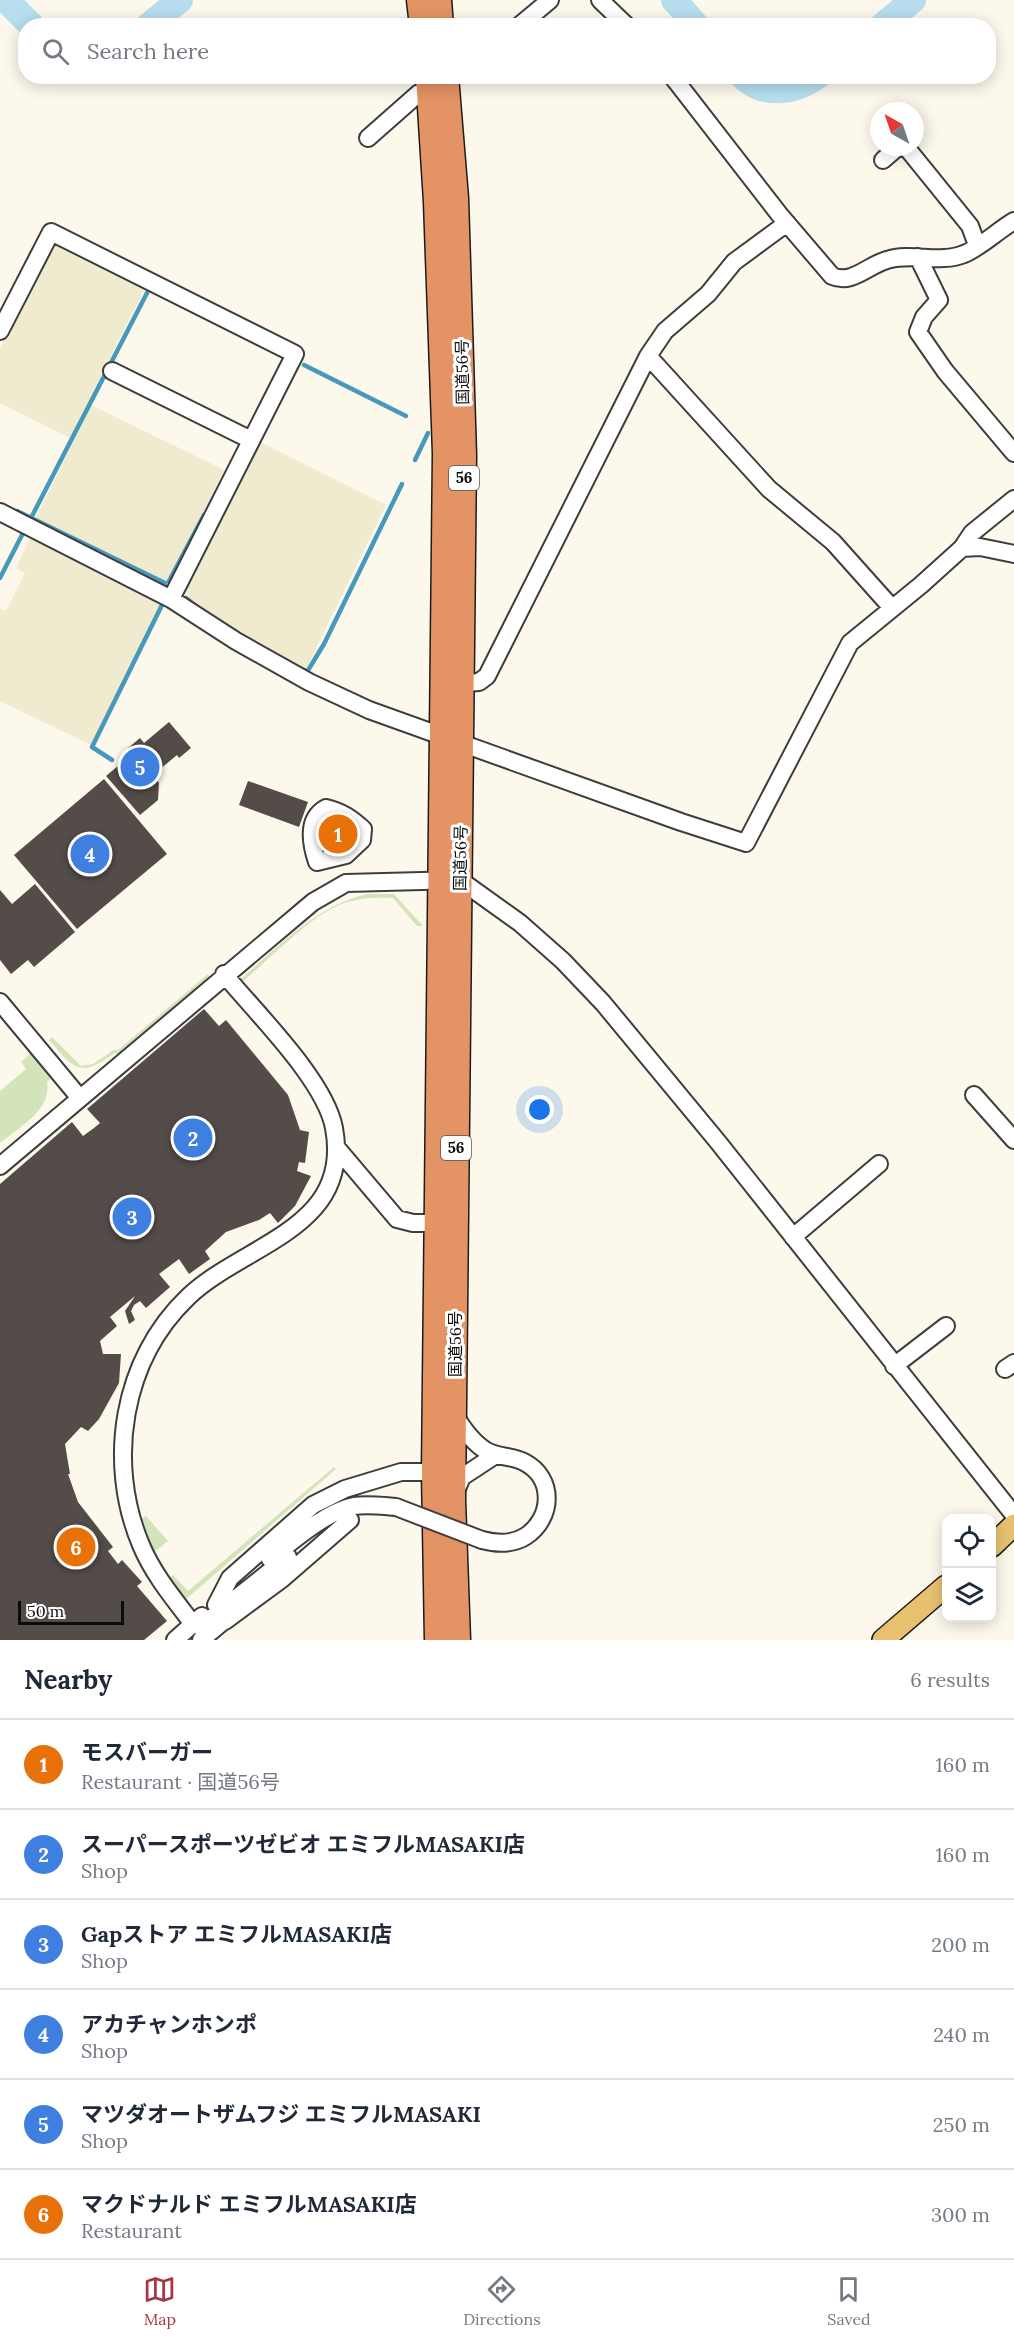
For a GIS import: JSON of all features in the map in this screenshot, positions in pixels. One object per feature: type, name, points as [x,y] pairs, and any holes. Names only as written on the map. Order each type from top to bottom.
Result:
[{"type":"highway","points":[[419,0],[421,18]]},
{"type":"highway","points":[[439,0],[440,18]]},
{"type":"highway","name":"国道56号","points":[[435,84],[456,198],[464,455],[453,684],[450,880],[455,1416],[453,1500],[458,1640]]},
{"type":"highway","name":"国道56号","points":[[437,1640],[434,1472],[436,1223],[450,880]]},
{"type":"main road","points":[[996,1542],[1014,1525]]},
{"type":"main road","points":[[883,1640],[942,1589]]},
{"type":"street","points":[[529,18],[550,0]]},
{"type":"street","points":[[600,0],[619,18]]},
{"type":"street","points":[[368,138],[432,84]]},
{"type":"street","points":[[678,84],[787,223],[832,276],[840,280],[850,279],[872,265],[887,259],[957,257],[968,253],[1014,221]]},
{"type":"street","points":[[883,160],[898,147],[906,147],[970,226],[977,245]]},
{"type":"street","points":[[453,684],[479,682],[487,676],[648,356],[665,331],[708,294],[734,262],[787,223]]},
{"type":"street","points":[[0,331],[51,232],[295,354],[171,599]]},
{"type":"street","points":[[918,257],[938,292],[939,300],[924,317],[918,332],[964,395],[1014,453]]},
{"type":"street","points":[[648,356],[769,489],[833,542],[892,608]]},
{"type":"street","points":[[112,371],[251,440]]},
{"type":"street","points":[[0,512],[171,599],[236,641],[309,682],[369,710],[691,826],[746,843],[850,643],[962,549],[972,533],[1014,499]]},
{"type":"street","points":[[962,549],[980,547],[1014,554]]},
{"type":"street","points":[[0,1166],[299,911],[346,883],[450,880],[520,923],[563,961],[603,1002],[1014,1515]]},
{"type":"street","points":[[224,974],[321,1092],[329,1108],[336,1147],[329,1181],[309,1215],[280,1238],[218,1272],[187,1297],[156,1336],[131,1394],[124,1424],[122,1459],[133,1522],[156,1574],[193,1624],[199,1626],[205,1623],[288,1557]]},
{"type":"street","points":[[0,1002],[80,1097]]},
{"type":"street","points":[[974,1095],[1014,1140]]},
{"type":"street","points":[[336,1147],[397,1219],[412,1223],[436,1223]]},
{"type":"street","points":[[793,1238],[879,1164]]},
{"type":"street","points":[[894,1366],[946,1326]]},
{"type":"street","points":[[175,1640],[294,1539],[337,1511],[353,1506],[396,1508],[482,1539],[507,1544],[523,1538],[537,1528],[546,1512],[547,1492],[534,1470],[524,1462],[494,1456],[476,1443],[455,1416]]},
{"type":"street","points":[[453,1500],[462,1476],[494,1456]]},
{"type":"street","points":[[216,1605],[230,1578],[313,1505],[345,1489],[371,1485],[401,1472],[434,1472]]},
{"type":"street","points":[[225,1621],[282,1579],[350,1521]]},
{"type":"street","points":[[206,1639],[278,1571],[310,1530]]},
{"type":"shaded area","points":[[55,245],[145,288],[70,438],[0,403],[0,348],[50,249]]},
{"type":"shaded area","points":[[91,405],[224,470],[170,579],[166,581],[36,518]]},
{"type":"shaded area","points":[[260,442],[386,505],[306,669],[262,646],[191,601],[186,590]]},
{"type":"shaded area","points":[[32,534],[163,599],[91,745],[0,701],[0,608],[6,611],[25,573],[16,568]]},
{"type":"green space","points":[[368,894],[394,894],[423,926],[417,926],[393,898],[371,898],[349,902],[335,907],[312,921],[241,983],[239,980],[315,917],[332,907]]},
{"type":"green space","points":[[208,974],[209,977],[118,1054],[115,1053],[94,1066],[86,1068],[72,1064],[49,1040],[52,1037],[81,1066],[93,1064],[115,1049],[117,1051]]},
{"type":"green space","points":[[32,1052],[53,1076],[47,1082],[47,1092],[39,1109],[25,1124],[0,1143],[0,1091],[26,1069],[21,1062]]},
{"type":"green space","points":[[334,1467],[336,1469],[185,1600],[168,1579],[173,1575],[188,1591]]},
{"type":"green space","points":[[146,1516],[168,1541],[153,1553],[139,1521]]},
{"type":"building","points":[[169,722],[191,748],[179,758],[177,755],[153,775],[159,783],[158,800],[140,815],[106,776],[132,754],[127,749],[140,738],[144,743]]},
{"type":"building","points":[[104,779],[167,854],[77,929],[14,855]]},
{"type":"building","points":[[248,781],[308,802],[299,827],[239,805]]},
{"type":"building","points":[[329,814],[341,823],[345,818],[354,825],[350,830],[357,835],[344,852],[320,833],[322,830],[318,827]]},
{"type":"building","points":[[35,884],[75,932],[34,967],[28,960],[11,974],[0,960],[0,890],[12,904]]},
{"type":"building","points":[[204,1009],[219,1026],[226,1020],[288,1095],[300,1130],[309,1132],[305,1163],[299,1162],[297,1171],[311,1176],[295,1206],[278,1223],[270,1213],[259,1220],[226,1232],[205,1251],[210,1259],[189,1274],[179,1259],[159,1274],[170,1287],[146,1308],[140,1301],[134,1305],[131,1311],[135,1320],[129,1324],[125,1311],[135,1296],[110,1317],[117,1326],[100,1341],[103,1354],[121,1354],[119,1383],[99,1419],[88,1431],[81,1427],[65,1444],[70,1474],[68,1474],[78,1502],[113,1547],[108,1551],[118,1564],[122,1560],[142,1582],[137,1586],[167,1621],[144,1640],[0,1640],[0,1184],[72,1122],[83,1136],[100,1123],[87,1109]]},
{"type":"waterway","points":[[6,0],[24,18]]},
{"type":"waterway","points":[[158,18],[180,0]]},
{"type":"waterway","points":[[674,0],[690,18]]},
{"type":"waterway","points":[[892,18],[913,0]]},
{"type":"waterway","points":[[753,84],[770,90],[790,89],[804,84]]},
{"type":"waterway","points":[[31,518],[147,293]]},
{"type":"waterway","points":[[304,365],[406,416]]},
{"type":"waterway","points":[[415,460],[428,433]]},
{"type":"waterway","points":[[302,669],[307,672],[324,644],[402,484]]},
{"type":"waterway","points":[[17,511],[165,583]]},
{"type":"waterway","points":[[169,581],[204,515]]},
{"type":"waterway","points":[[0,578],[22,535]]},
{"type":"waterway","points":[[186,598],[197,607]]},
{"type":"waterway","points":[[112,760],[92,747],[162,605]]},
{"type":"place","name":"マツダオートザムフジ エミフルMASAKI","points":[[140,767]]},
{"type":"place","name":"モスバーガー","points":[[338,834]]},
{"type":"place","name":"アカチャンホンポ","points":[[90,854]]},
{"type":"place","name":"スーパースポーツゼビオ エミフルMASAKI店","points":[[193,1138]]},
{"type":"place","name":"Gapストア エミフルMASAKI店","points":[[132,1217]]},
{"type":"place","name":"マクドナルド エミフルMASAKI店","points":[[76,1547]]}]
